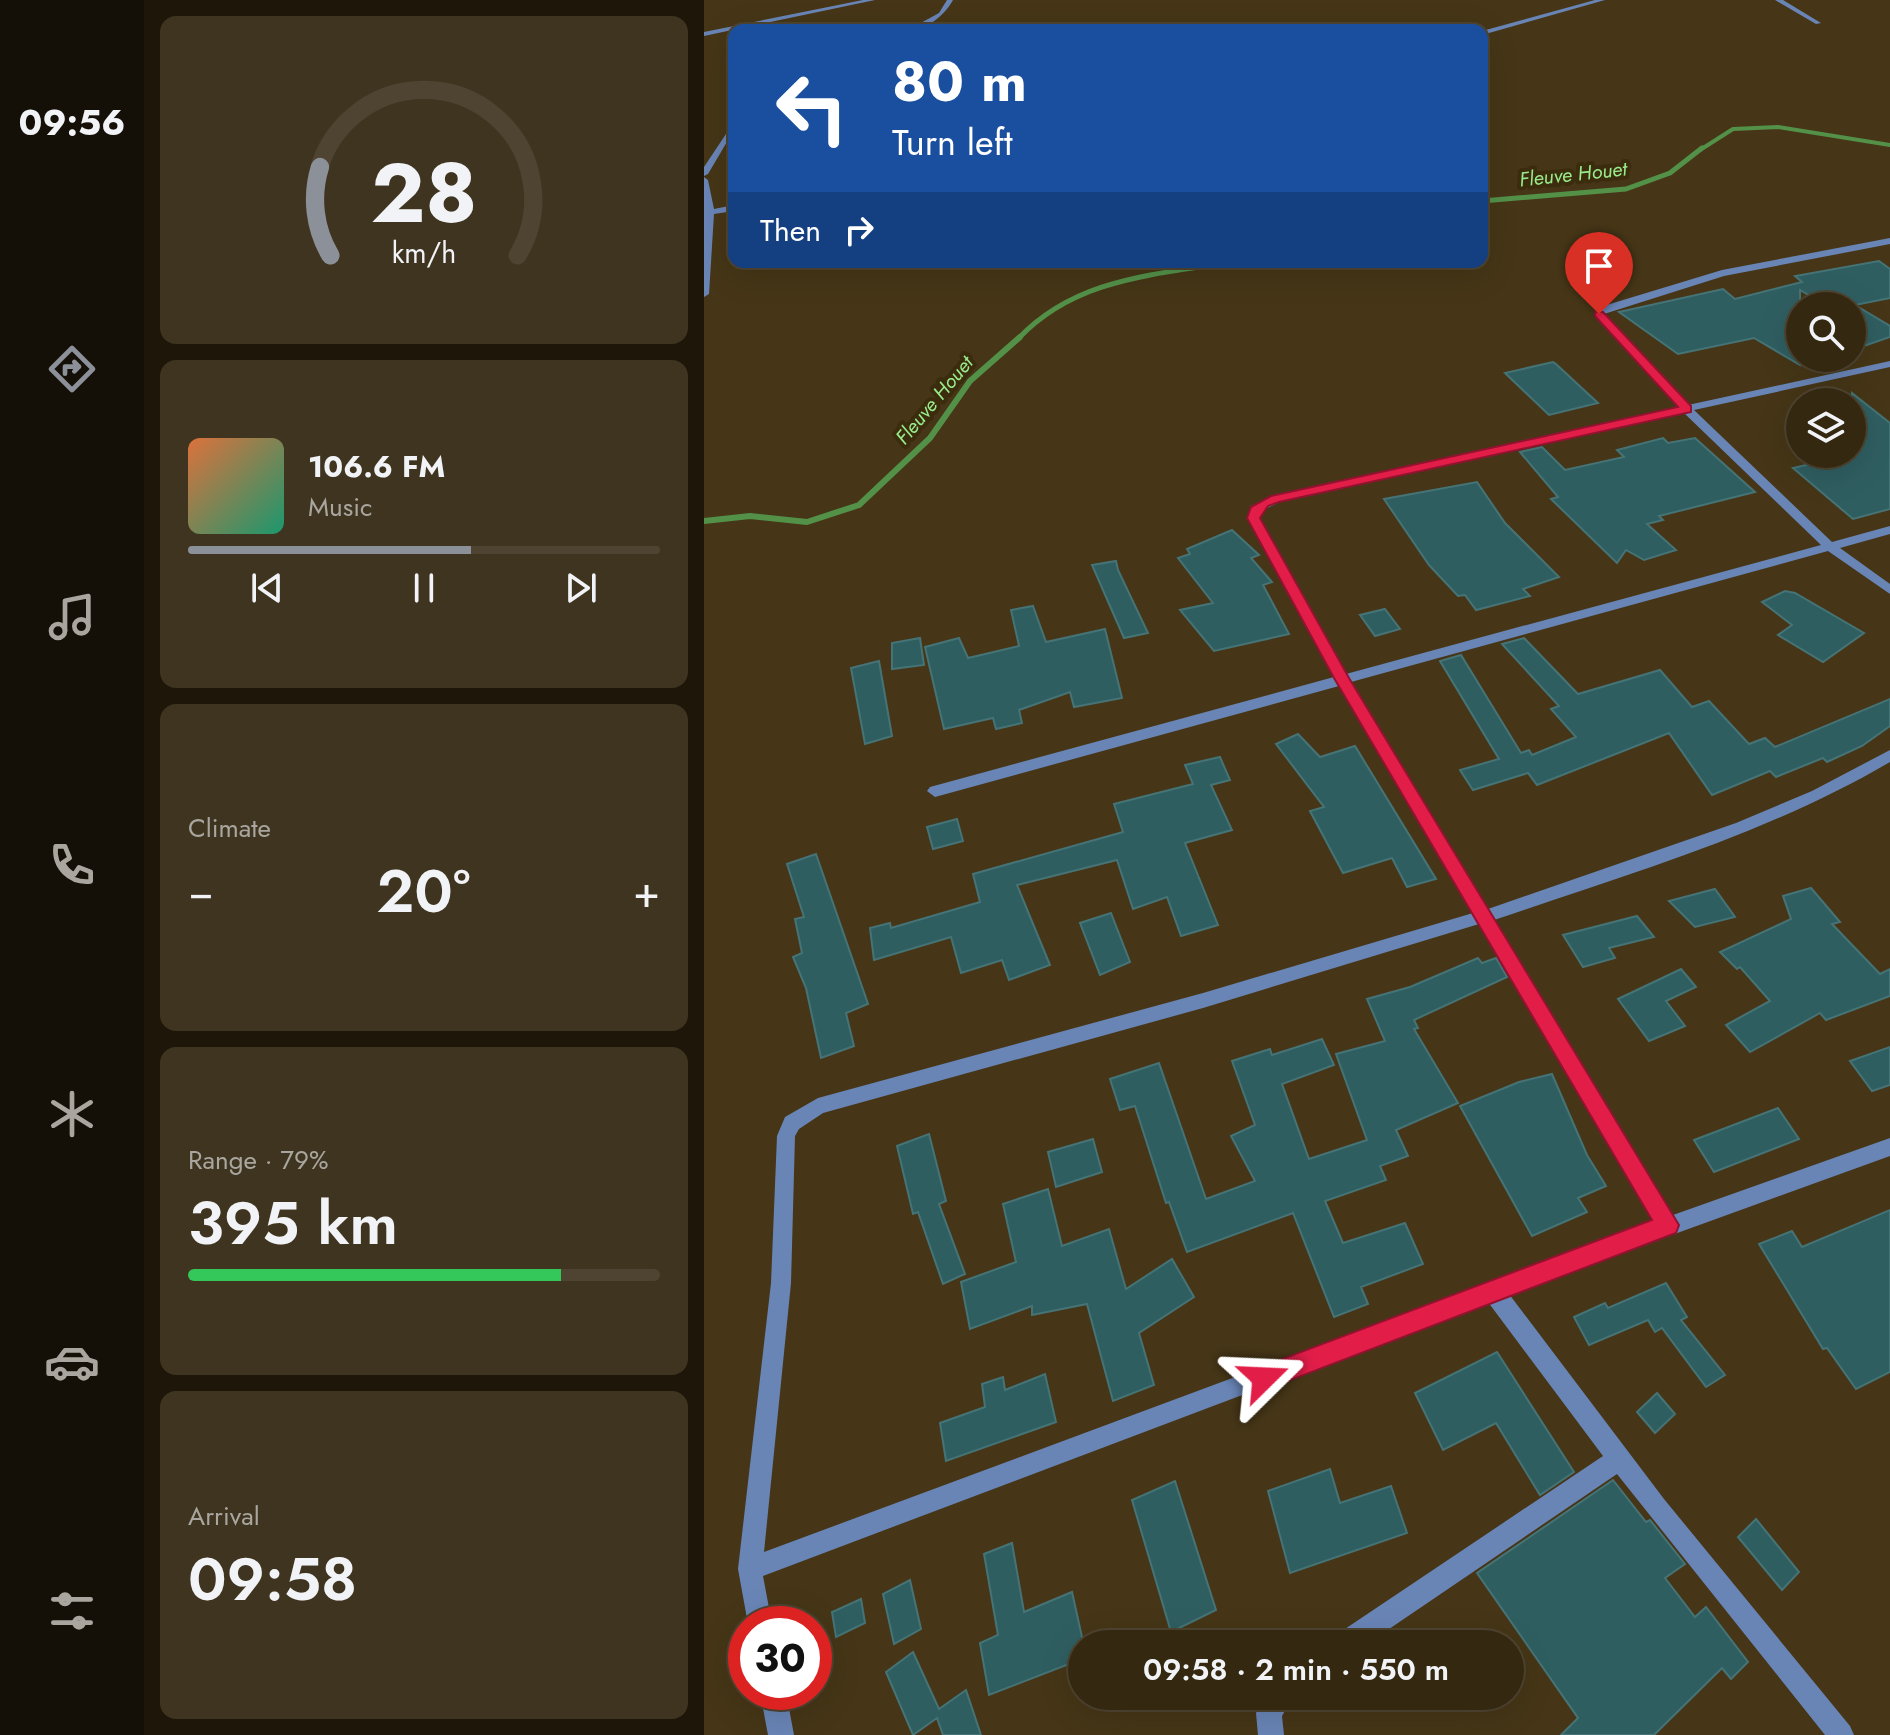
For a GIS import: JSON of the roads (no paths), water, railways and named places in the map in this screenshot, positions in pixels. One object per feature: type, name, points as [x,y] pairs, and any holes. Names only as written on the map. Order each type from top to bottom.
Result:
[{"type":"street","points":[[753,24],[872,0]]},
{"type":"street","points":[[923,24],[942,14],[950,0]]},
{"type":"street","points":[[1488,31],[1602,0]]},
{"type":"street","points":[[1778,0],[1818,23]]},
{"type":"street","points":[[704,34],[728,29]]},
{"type":"street","points":[[704,294],[707,213],[704,177],[728,131]]},
{"type":"street","points":[[707,213],[728,209]]},
{"type":"street","points":[[1890,241],[1722,273],[1600,311],[1600,318],[1686,409],[1828,545],[1890,590]]},
{"type":"street","points":[[1668,1225],[1341,678],[1253,518],[1255,509],[1263,503],[1890,364]]},
{"type":"street","points":[[935,791],[1890,530]]},
{"type":"street","points":[[757,1606],[750,1569],[781,1283],[786,1136],[802,1114],[833,1102],[1483,918],[1744,828],[1844,784],[1890,755]]},
{"type":"street","points":[[750,1569],[1668,1225],[1890,1147]]},
{"type":"street","points":[[1494,1292],[1620,1458],[1841,1735]]},
{"type":"street","points":[[1366,1630],[1620,1458]]},
{"type":"street","points":[[776,1710],[781,1735]]},
{"type":"street","points":[[1271,1710],[1271,1735]]},
{"type":"waterway","name":"Fleuve Houet","points":[[1700,150],[1733,129],[1778,127],[1890,145]]},
{"type":"waterway","name":"Fleuve Houet","points":[[1488,200],[1626,189],[1670,173],[1702,148]]},
{"type":"waterway","name":"Fleuve Houet","points":[[1018,339],[1040,319],[1090,291],[1117,282],[1195,268]]},
{"type":"waterway","name":"Fleuve Houet","points":[[704,521],[750,516],[807,522],[859,505],[930,438],[970,381],[1020,337]]}]
